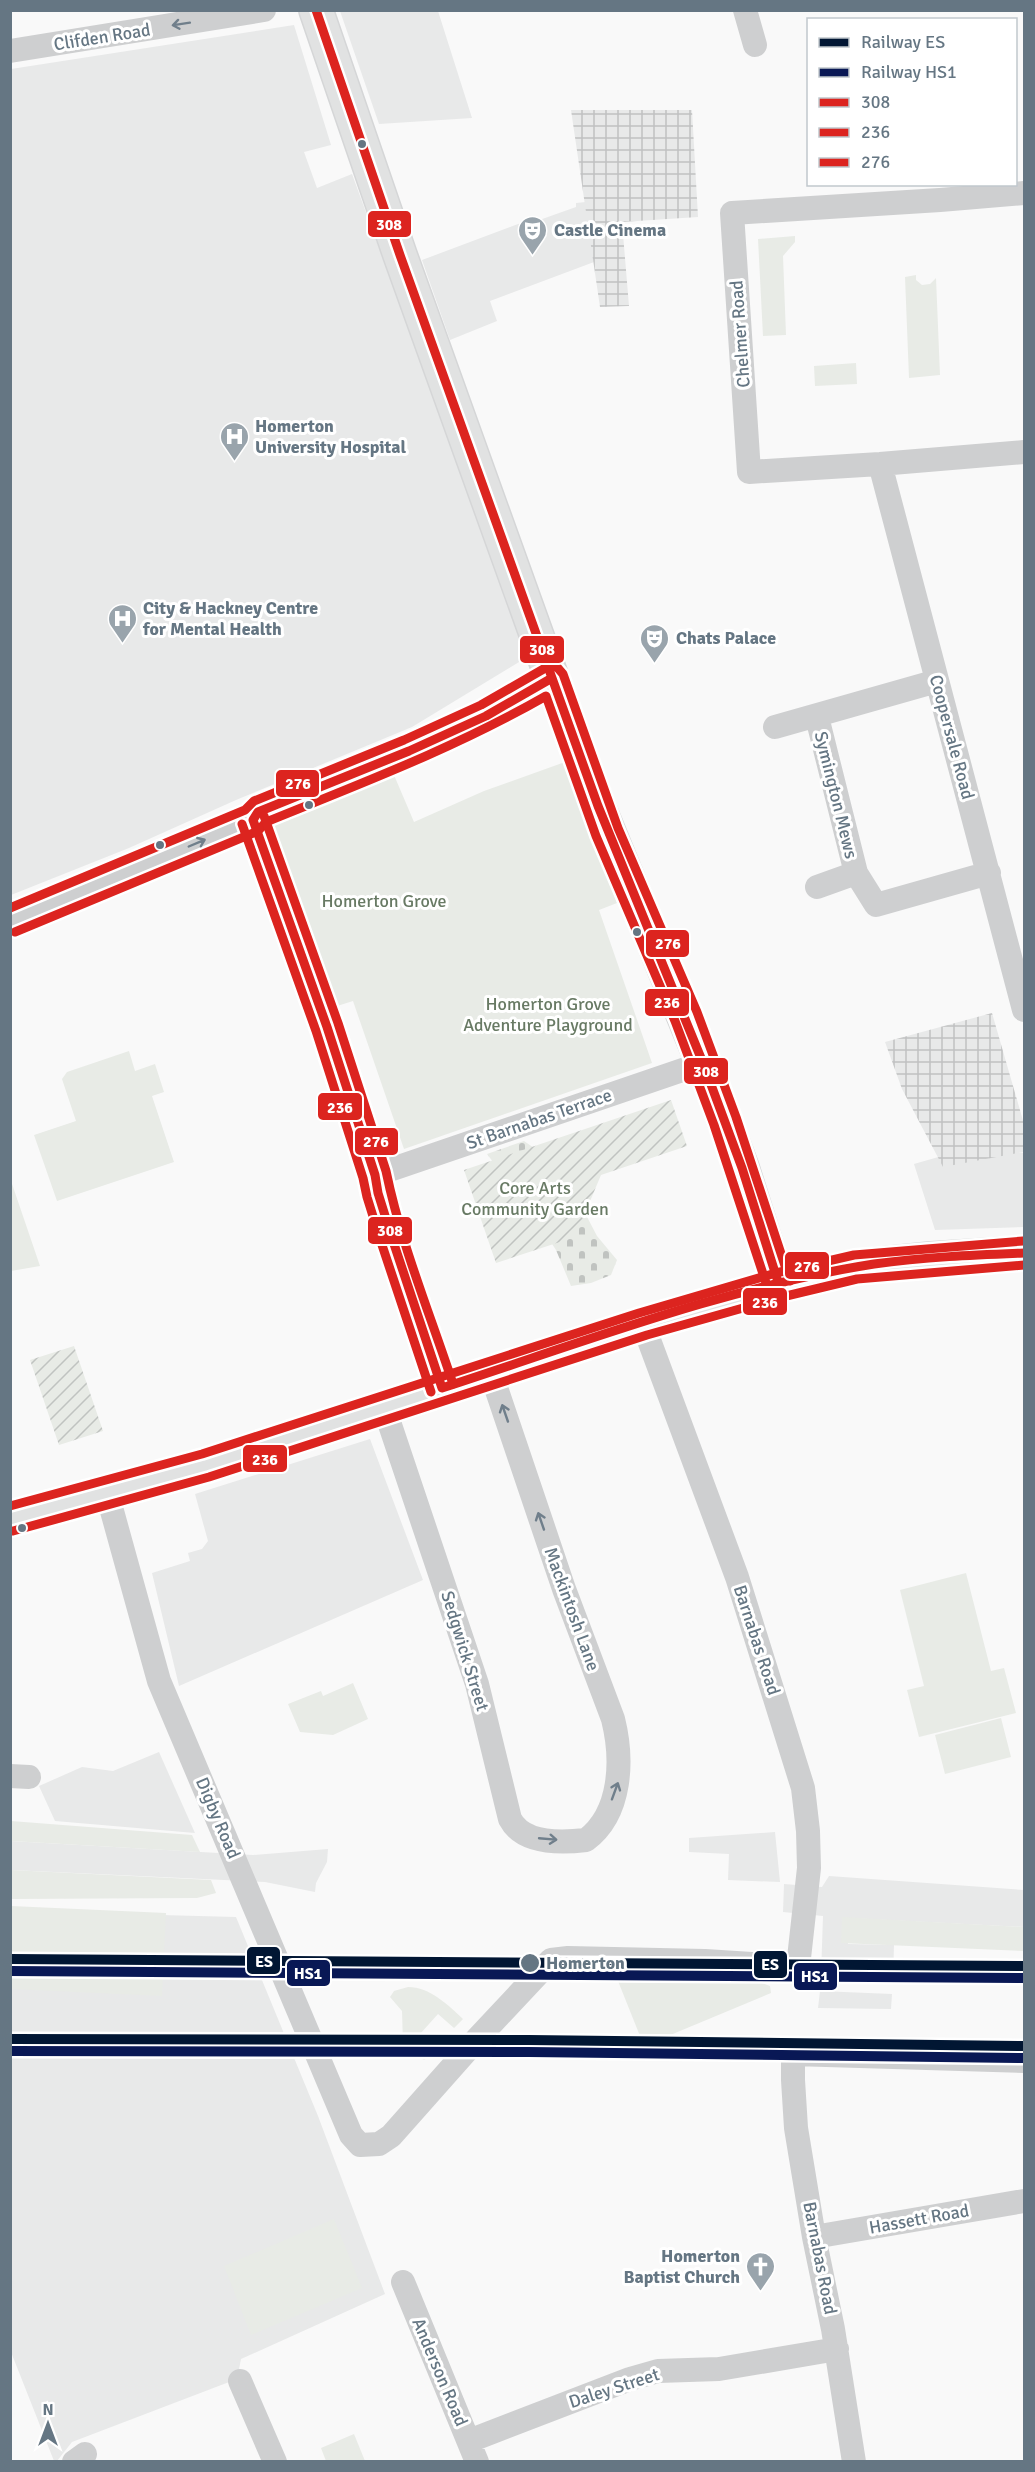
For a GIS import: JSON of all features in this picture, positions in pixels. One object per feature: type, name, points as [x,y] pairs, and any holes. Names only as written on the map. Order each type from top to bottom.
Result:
[{"type":"main road","points":[[316,10],[607,832],[703,1063],[742,1168],[779,1284]]},
{"type":"main road","points":[[10,1519],[205,1466],[491,1372],[779,1284],[855,1267],[1024,1253]]},
{"type":"street","name":"Clifden Road","points":[[10,51],[264,10]]},
{"type":"street","points":[[745,10],[755,45]]},
{"type":"street","name":"Chelmer Road","points":[[1024,192],[940,200],[732,213],[749,472],[1024,452]]},
{"type":"street","name":"Coopersale Road","points":[[880,464],[1024,1010]]},
{"type":"street","points":[[10,921],[253,820],[258,812],[272,805],[409,751],[486,716],[552,678]]},
{"type":"street","name":"Symington Mews","points":[[775,727],[817,717],[936,681]]},
{"type":"street","name":"Symington Mews","points":[[817,717],[856,873],[876,905],[989,873]]},
{"type":"street","points":[[253,820],[327,1027],[375,1175],[392,1238],[442,1388]]},
{"type":"street","name":"Symington Mews","points":[[817,887],[856,873]]},
{"type":"street","name":"St Barnabas Terrace","points":[[375,1175],[703,1063]]},
{"type":"street","name":"Barnabas Road","points":[[351,2135],[360,2145],[368,2146],[379,2144],[391,2136],[551,1959],[705,1961],[798,1967],[809,1868],[803,1788],[737,1577],[643,1324]]},
{"type":"street","name":"Mackintosh Lane","points":[[491,1372],[564,1590],[618,1741],[618,1781],[603,1825],[586,1840]]},
{"type":"street","name":"Sedgwick Street","points":[[384,1407],[477,1684],[513,1825],[519,1832],[530,1838],[586,1840]]},
{"type":"street","name":"Digby Road","points":[[107,1493],[159,1681],[351,2135]]},
{"type":"street","name":"Barnabas Road","points":[[854,2462],[837,2349],[814,2237],[796,2128],[793,2054],[1024,2061]]},
{"type":"street","name":"Hassett Road","points":[[814,2237],[1024,2201]]},
{"type":"street","name":"Anderson Road","points":[[403,2282],[473,2451]]},
{"type":"street","name":"Daley Street","points":[[473,2451],[630,2379],[658,2370],[719,2369],[837,2349]]},
{"type":"street","points":[[240,2381],[275,2462]]},
{"type":"shaded area","points":[[340,11],[438,11],[472,118],[379,124]]},
{"type":"shaded area","name":"Homerton University Hospital","points":[[294,25],[331,145],[304,152],[317,188],[352,174],[523,642],[524,659],[412,727],[236,800],[129,848],[11,895],[11,69]]},
{"type":"shaded area","points":[[571,110],[692,110],[698,217],[622,222],[629,306],[600,307]]},
{"type":"shaded area","name":"Castle Cinema","points":[[586,202],[594,262],[490,301],[497,321],[450,340],[422,260],[529,220],[531,223],[576,207],[576,203]]},
{"type":"shaded area","points":[[992,1013],[1024,1124],[1024,1152],[943,1167],[902,1089],[885,1042]]},
{"type":"shaded area","points":[[1024,1153],[1024,1227],[935,1230],[914,1164],[949,1154]]},
{"type":"shaded area","points":[[370,1439],[423,1580],[179,1686],[152,1573],[190,1561],[188,1553],[202,1549],[208,1541],[195,1494]]},
{"type":"shaded area","points":[[159,1752],[195,1833],[55,1821],[39,1786],[82,1767],[113,1771]]},
{"type":"shaded area","points":[[775,1832],[780,1882],[728,1880],[729,1854],[689,1852],[689,1838]]},
{"type":"shaded area","points":[[10,1841],[253,1855],[328,1849],[327,1862],[316,1883],[315,1892],[265,1882],[11,1870]]},
{"type":"shaded area","points":[[829,1876],[1024,1890],[1024,1927],[849,1918],[848,1944],[894,1945],[893,1978],[821,1975],[823,1916],[783,1912],[784,1884],[822,1887]]},
{"type":"shaded area","points":[[11,1911],[236,1917],[318,2116],[385,2294],[241,2359],[237,2379],[72,2442],[57,2461],[54,2461],[11,2352]]},
{"type":"shaded area","points":[[820,1991],[892,1994],[891,2009],[818,2008]]},
{"type":"green space","points":[[795,236],[795,242],[783,256],[786,335],[763,336],[758,239]]},
{"type":"green space","points":[[916,275],[916,280],[922,285],[930,284],[936,278],[940,375],[909,378],[905,277]]},
{"type":"green space","points":[[856,363],[857,384],[815,386],[814,366]]},
{"type":"green space","points":[[565,762],[617,903],[599,910],[652,1063],[404,1149],[353,1001],[334,1007],[271,827],[394,775],[414,822],[484,791]]},
{"type":"green space","points":[[129,1051],[135,1071],[155,1064],[164,1092],[152,1096],[174,1162],[57,1201],[34,1135],[76,1121],[62,1079],[67,1072]]},
{"type":"green space","name":"Core Arts Community Garden","points":[[671,1100],[687,1146],[601,1175],[575,1237],[496,1263],[464,1170]]},
{"type":"green space","points":[[524,1141],[547,1157],[585,1213],[597,1236],[617,1260],[611,1275],[591,1283],[571,1286],[556,1250],[532,1213],[487,1154]]},
{"type":"green space","points":[[10,1178],[40,1266],[11,1271]]},
{"type":"green space","points":[[74,1346],[103,1431],[59,1445],[30,1360]]},
{"type":"green space","points":[[966,1573],[991,1671],[1004,1668],[1016,1713],[919,1737],[907,1690],[924,1686],[900,1590]]},
{"type":"green space","points":[[353,1683],[368,1719],[333,1735],[300,1732],[288,1704],[321,1691],[323,1696]]},
{"type":"green space","points":[[1001,1718],[1011,1757],[945,1774],[935,1735]]},
{"type":"green space","points":[[11,1821],[192,1835],[200,1852],[11,1841]]},
{"type":"green space","points":[[11,1870],[211,1880],[216,1893],[197,1898],[11,1899]]},
{"type":"green space","points":[[11,1906],[166,1913],[162,1996],[11,1989]]},
{"type":"green space","points":[[842,1917],[1024,1927],[1024,1951],[841,1943]]},
{"type":"green space","points":[[616,1976],[759,1982],[770,1986],[771,1993],[644,2046]]},
{"type":"green space","points":[[408,1987],[431,1993],[463,2019],[454,2028],[438,2014],[411,2044],[427,2058],[424,2060],[409,2051],[403,2044],[402,2011],[390,1997],[394,1991]]},
{"type":"green space","points":[[334,2219],[362,2288],[251,2335],[224,2266]]},
{"type":"green space","points":[[354,2434],[365,2461],[326,2461],[321,2448]]},
{"type":"rail line","name":"ES","points":[[10,1959],[1024,1966]]},
{"type":"rail line","name":"HS1","points":[[10,1971],[1024,1978]]},
{"type":"rail line","name":"ES","points":[[10,2039],[529,2040],[1024,2046]]},
{"type":"rail line","name":"HS1","points":[[10,2051],[529,2052],[1024,2058]]},
{"type":"transit line","name":"308","points":[[316,10],[400,255],[598,806],[703,1063],[742,1168],[779,1285]]},
{"type":"transit line","name":"276","points":[[10,908],[245,810],[254,801],[404,740],[481,705],[547,667],[557,667],[563,674],[618,828],[697,1012],[736,1117],[790,1281]]},
{"type":"transit line","name":"308","points":[[552,678],[486,716],[409,751],[258,812],[253,820],[327,1027],[375,1175],[392,1238],[442,1388],[656,1317],[819,1274],[874,1264],[930,1258],[1024,1253]]},
{"type":"transit line","name":"236","points":[[15,932],[258,831],[266,822],[443,748],[546,696],[596,836],[675,1021],[714,1125],[768,1289]]},
{"type":"transit line","name":"276","points":[[264,816],[338,1023],[386,1171],[408,1252],[453,1384]]},
{"type":"transit line","name":"236","points":[[242,824],[316,1031],[381,1242],[431,1392]]},
{"type":"transit line","name":"276","points":[[10,1506],[202,1454],[639,1313],[776,1273],[854,1255],[1023,1241]]},
{"type":"transit line","name":"236","points":[[13,1531],[209,1477],[647,1335],[782,1297],[857,1279],[1024,1265]]},
{"type":"place","name":"Castle Cinema","points":[[533,256]]},
{"type":"place","name":"Homerton University Hospital","points":[[234,462]]},
{"type":"place","name":"City & Hackney Centre for Mental Health","points":[[122,644]]},
{"type":"place","name":"Chats Palace","points":[[655,664]]},
{"type":"place","name":"Homerton","points":[[530,1963]]},
{"type":"place","name":"Homerton Baptist Church","points":[[761,2292]]},
{"type":"park label","name":"Homerton Grove","points":[[384,901]]},
{"type":"park label","name":"Homerton Grove Adventure Playground","points":[[548,1014]]}]
